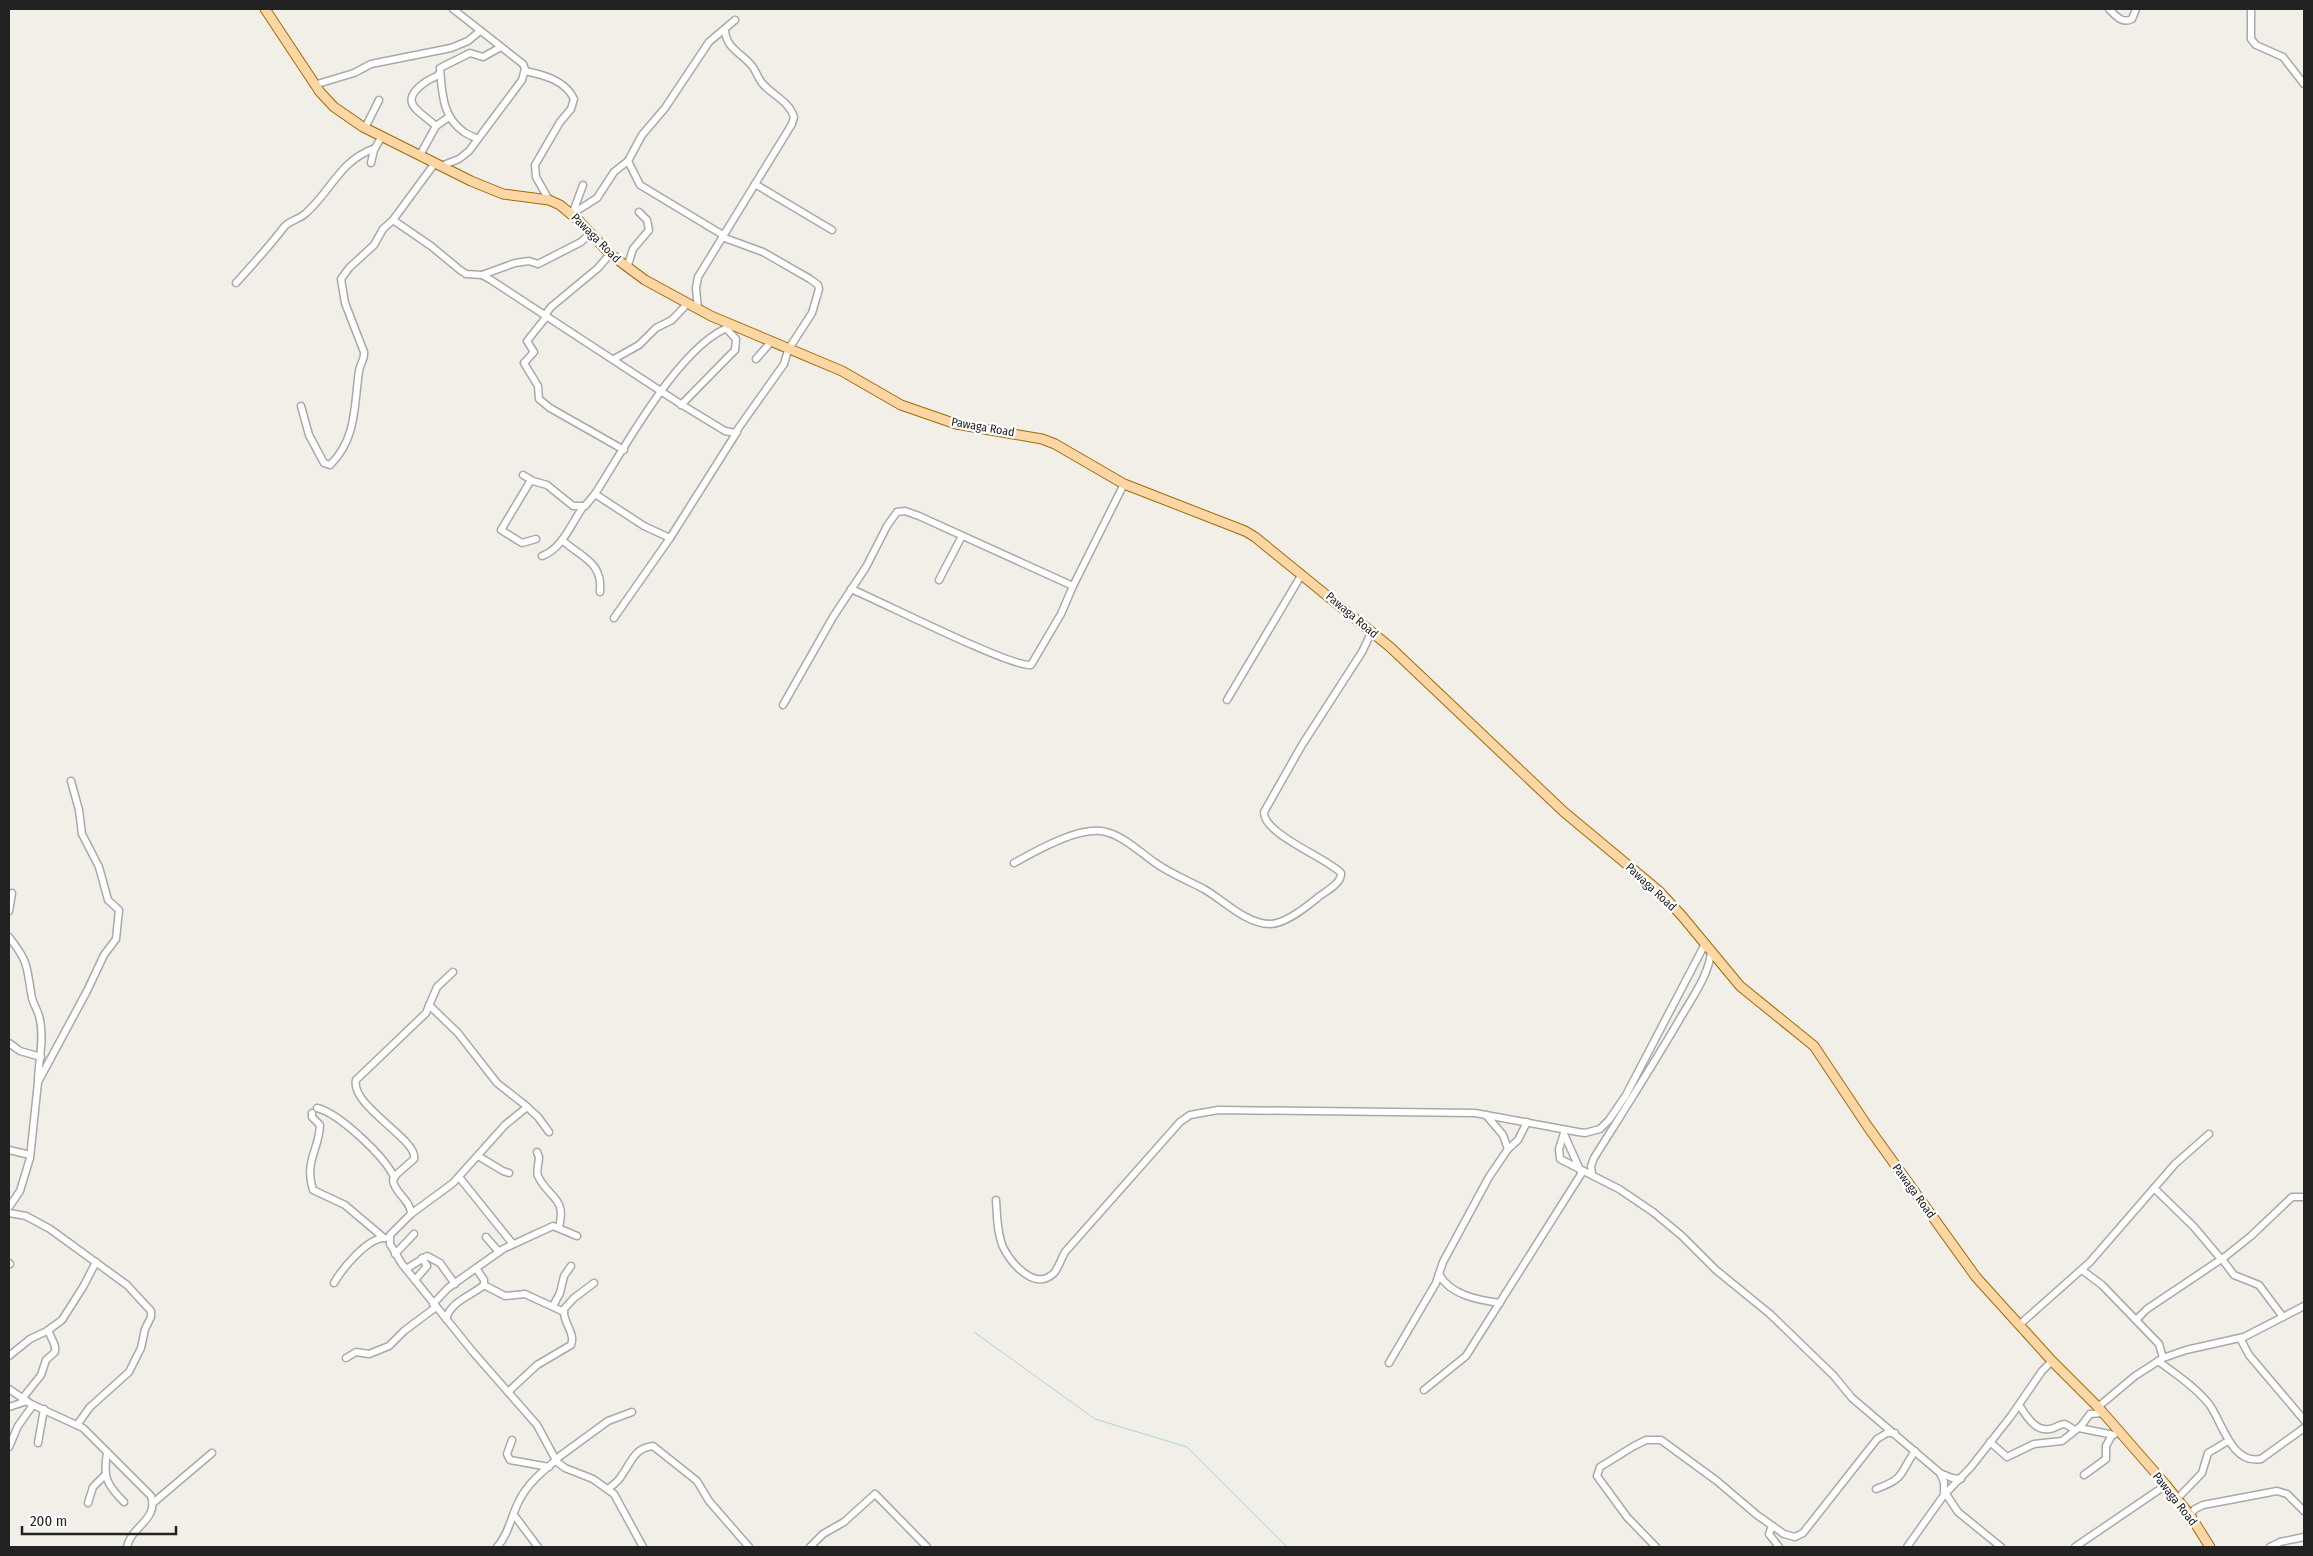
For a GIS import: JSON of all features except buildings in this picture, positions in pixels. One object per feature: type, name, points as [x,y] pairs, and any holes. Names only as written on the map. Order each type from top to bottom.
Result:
[{"type":"main road","name":"Pawaga Road","points":[[265,9],[314,85],[334,107],[364,128],[503,194],[549,200],[560,205],[573,214],[610,254],[627,268],[729,327],[823,362],[901,405],[934,418],[966,426],[1029,436],[1055,444],[1124,484],[1245,531],[1302,574],[1372,631],[1564,812],[1659,891],[1740,986],[1814,1046],[1868,1127],[1976,1277],[2052,1361],[2101,1410],[2190,1515],[2210,1547]]},
{"type":"street","points":[[301,406],[309,435],[324,464],[330,465],[347,444],[356,403],[359,368],[364,358],[364,352],[344,303],[342,279],[349,268],[374,245],[386,226],[393,220],[438,164],[465,155],[522,80],[525,71],[523,64],[453,9]]},
{"type":"street","points":[[2109,9],[2121,20],[2126,21],[2132,19],[2136,9]]},
{"type":"street","points":[[2251,9],[2251,39],[2256,45],[2283,57],[2304,84]]},
{"type":"street","points":[[573,214],[597,198],[614,172],[628,161],[642,135],[665,108],[709,42],[735,20]]},
{"type":"street","points":[[698,310],[696,283],[792,124],[794,117],[788,106],[762,83],[751,64],[726,40],[725,30]]},
{"type":"street","points":[[314,85],[348,75],[371,64],[452,48],[471,40],[480,32]]},
{"type":"street","points":[[478,139],[463,131],[450,117],[444,104],[440,68],[467,54],[474,53],[483,57],[501,47]]},
{"type":"street","points":[[525,71],[556,80],[569,91],[574,99],[571,109],[560,122],[535,165],[536,178],[549,200]]},
{"type":"street","points":[[436,126],[413,108],[411,102],[415,92],[440,73]]},
{"type":"street","points":[[364,128],[379,100]]},
{"type":"street","points":[[420,155],[436,126],[450,117]]},
{"type":"street","points":[[371,163],[375,148],[382,136]]},
{"type":"street","points":[[236,283],[279,236],[285,226],[306,214],[329,184],[354,157],[375,148]]},
{"type":"street","points":[[614,618],[670,538],[737,432],[784,364],[788,350],[812,313],[819,289],[818,285],[763,252],[723,236],[640,185],[628,161]]},
{"type":"street","points":[[755,184],[832,230]]},
{"type":"street","points":[[573,214],[583,185]]},
{"type":"street","points":[[627,268],[633,249],[649,230],[647,220],[639,212]]},
{"type":"street","points":[[393,220],[431,246],[466,274],[482,275],[521,261],[538,264],[581,242],[591,233]]},
{"type":"street","points":[[610,254],[598,268],[551,307],[527,341],[534,353],[524,363],[538,386],[539,399],[550,408],[624,450]]},
{"type":"street","points":[[482,275],[546,315],[681,405],[725,431],[737,432]]},
{"type":"street","points":[[614,360],[639,345],[656,328],[675,318],[687,304]]},
{"type":"street","points":[[542,556],[551,552],[562,540],[583,507],[595,494],[661,391],[685,361],[706,341],[729,327],[736,339],[735,350],[681,405]]},
{"type":"street","points":[[756,359],[770,343]]},
{"type":"street","points":[[523,475],[531,480],[547,485],[573,506],[583,507]]},
{"type":"street","points":[[531,480],[501,530],[522,543],[536,539]]},
{"type":"street","points":[[851,589],[985,649],[1028,666],[1035,661],[1066,606],[1073,586],[1124,484]]},
{"type":"street","points":[[595,494],[644,526],[670,538]]},
{"type":"street","points":[[783,705],[897,512],[905,511],[919,516],[1073,586]]},
{"type":"street","points":[[940,580],[962,536]]},
{"type":"street","points":[[562,540],[597,569],[600,578],[600,592]]},
{"type":"street","points":[[1227,700],[1302,574]]},
{"type":"street","points":[[1014,864],[1064,839],[1094,831],[1106,832],[1162,868],[1204,890],[1248,917],[1266,924],[1278,923],[1310,903],[1337,883],[1341,873],[1278,832],[1266,821],[1264,812],[1302,745],[1362,652],[1372,631]]},
{"type":"street","points":[[38,1082],[88,991],[104,955],[116,939],[120,916],[119,910],[108,900],[99,867],[82,834],[79,810],[71,781]]},
{"type":"street","points":[[9,911],[12,893]]},
{"type":"street","points":[[9,937],[24,957],[28,970],[33,1002],[40,1019],[41,1057],[30,1154],[20,1191],[9,1207]]},
{"type":"street","points":[[996,1200],[997,1217],[1003,1246],[1013,1261],[1028,1276],[1036,1280],[1043,1279],[1054,1273],[1065,1252],[1180,1122],[1190,1115],[1218,1110],[1400,1111],[1485,1114],[1565,1132],[1593,1132],[1600,1129],[1609,1120],[1634,1080],[1653,1041],[1708,948]]},
{"type":"street","points":[[1592,1174],[1590,1166],[1594,1158],[1652,1067],[1688,1005],[1710,960],[1708,948]]},
{"type":"street","points":[[394,1177],[414,1160],[415,1152],[411,1146],[375,1113],[359,1094],[355,1084],[359,1074],[425,1014],[437,987],[453,972]]},
{"type":"street","points":[[429,1005],[458,1033],[497,1083],[538,1117],[548,1132]]},
{"type":"street","points":[[9,1043],[20,1051],[41,1057]]},
{"type":"street","points":[[334,1284],[344,1268],[371,1242],[379,1238],[386,1238],[411,1214],[442,1192],[478,1156],[505,1125],[527,1107]]},
{"type":"street","points":[[411,1214],[411,1208],[395,1187],[394,1177],[386,1163],[373,1148],[333,1116],[315,1110],[312,1117],[320,1124],[310,1165],[313,1190],[345,1205],[386,1238],[395,1254],[434,1305],[541,1430],[556,1460],[565,1468],[593,1479],[608,1489],[619,1501],[643,1547]]},
{"type":"street","points":[[1485,1114],[1503,1135],[1508,1149]]},
{"type":"street","points":[[1389,1363],[1429,1296],[1443,1262],[1489,1177],[1508,1149],[1518,1140],[1527,1122]]},
{"type":"street","points":[[1565,1132],[1582,1170]]},
{"type":"street","points":[[1565,1132],[1559,1149],[1560,1159],[1592,1174],[1653,1212],[1682,1236],[1716,1270],[1770,1314],[1834,1376],[1852,1398],[1942,1474],[1961,1479]]},
{"type":"street","points":[[2019,1325],[2082,1270],[2181,1157],[2209,1134]]},
{"type":"street","points":[[9,1150],[30,1154]]},
{"type":"street","points":[[536,1152],[540,1159],[537,1171],[539,1178],[561,1205],[562,1214],[559,1227]]},
{"type":"street","points":[[478,1156],[502,1171],[509,1173]]},
{"type":"street","points":[[1424,1390],[1466,1356],[1582,1170]]},
{"type":"street","points":[[459,1176],[512,1243]]},
{"type":"street","points":[[2154,1188],[2194,1227],[2234,1275],[2259,1285],[2283,1317]]},
{"type":"street","points":[[2136,1320],[2147,1309],[2221,1259],[2251,1236],[2292,1197],[2304,1197]]},
{"type":"street","points":[[9,1213],[26,1216],[39,1222],[96,1262],[127,1285],[149,1308],[152,1314],[138,1356],[129,1372],[94,1402],[77,1425]]},
{"type":"street","points":[[346,1358],[356,1352],[369,1354],[389,1346],[434,1305],[440,1294],[512,1243],[553,1226],[577,1236]]},
{"type":"street","points":[[395,1254],[414,1234]]},
{"type":"street","points":[[486,1237],[499,1252]]},
{"type":"street","points":[[406,1269],[427,1256],[436,1260],[455,1284]]},
{"type":"street","points":[[415,1280],[428,1266],[422,1258]]},
{"type":"street","points":[[9,1356],[30,1339],[49,1330],[65,1316],[96,1262]]},
{"type":"street","points":[[552,1306],[558,1298],[564,1276],[571,1266]]},
{"type":"street","points":[[476,1268],[484,1280],[484,1284],[505,1296],[525,1294],[564,1312]]},
{"type":"street","points":[[2082,1270],[2102,1285],[2159,1344],[2161,1360],[2209,1404],[2228,1441],[2244,1455],[2258,1460],[2304,1428]]},
{"type":"street","points":[[1439,1274],[1450,1288],[1460,1293],[1500,1304]]},
{"type":"street","points":[[508,1392],[538,1365],[570,1345],[572,1335],[565,1322],[564,1312],[574,1298],[594,1283]]},
{"type":"street","points":[[446,1319],[449,1312],[457,1304],[484,1284]]},
{"type":"street","points":[[1990,1442],[2008,1457],[2034,1444],[2062,1441],[2077,1429],[2090,1414],[2101,1410],[2135,1376],[2161,1360],[2186,1350],[2240,1338],[2304,1306]]},
{"type":"street","points":[[9,1447],[46,1360],[55,1352],[55,1346],[50,1337],[49,1330]]},
{"type":"street","points":[[2240,1338],[2249,1355],[2304,1420]]},
{"type":"street","points":[[1907,1547],[1945,1494],[1961,1479],[2019,1405],[2038,1376],[2052,1361]]},
{"type":"street","points":[[9,1389],[27,1402],[84,1428],[151,1496],[153,1503],[152,1514],[132,1535],[127,1547]]},
{"type":"street","points":[[9,1407],[27,1402]]},
{"type":"street","points":[[2019,1405],[2027,1418],[2040,1428],[2050,1429],[2063,1424],[2077,1429],[2122,1436]]},
{"type":"street","points":[[38,1443],[44,1409]]},
{"type":"street","points":[[497,1547],[514,1515],[518,1502],[526,1490],[556,1460],[604,1424],[632,1412]]},
{"type":"street","points":[[1656,1547],[1627,1517],[1596,1476],[1600,1468],[1646,1440],[1661,1440],[1772,1526],[1790,1537],[1799,1536],[1803,1533],[1877,1439],[1887,1433],[1895,1433]]},
{"type":"street","points":[[2084,1475],[2106,1458],[2106,1446],[2112,1435]]},
{"type":"street","points":[[512,1440],[507,1454],[510,1460],[549,1467]]},
{"type":"street","points":[[2177,1499],[2202,1473],[2208,1453],[2228,1441]]},
{"type":"street","points":[[608,1489],[622,1476],[633,1456],[647,1447],[653,1446],[697,1481],[709,1501],[749,1547]]},
{"type":"street","points":[[1876,1488],[1897,1480],[1904,1473],[1915,1451]]},
{"type":"street","points":[[107,1452],[106,1475],[108,1484],[124,1502]]},
{"type":"street","points":[[153,1503],[212,1453]]},
{"type":"street","points":[[1942,1474],[1945,1494],[1958,1512],[2001,1547]]},
{"type":"street","points":[[88,1504],[93,1487],[106,1475]]},
{"type":"street","points":[[2079,1546],[2166,1485]]},
{"type":"street","points":[[2190,1515],[2203,1506],[2277,1491],[2291,1497],[2304,1511]]},
{"type":"street","points":[[810,1547],[824,1534],[844,1522],[868,1498],[875,1494],[927,1547]]},
{"type":"street","points":[[514,1515],[538,1547]]},
{"type":"street","points":[[1772,1526],[1769,1534],[1779,1547]]},
{"type":"street","points":[[2270,1547],[2280,1542],[2304,1537]]},
{"type":"street","points":[[1985,1547],[1991,1540]]},
{"type":"waterway","points":[[974,1332],[1095,1419],[1187,1447],[1287,1547]]}]
